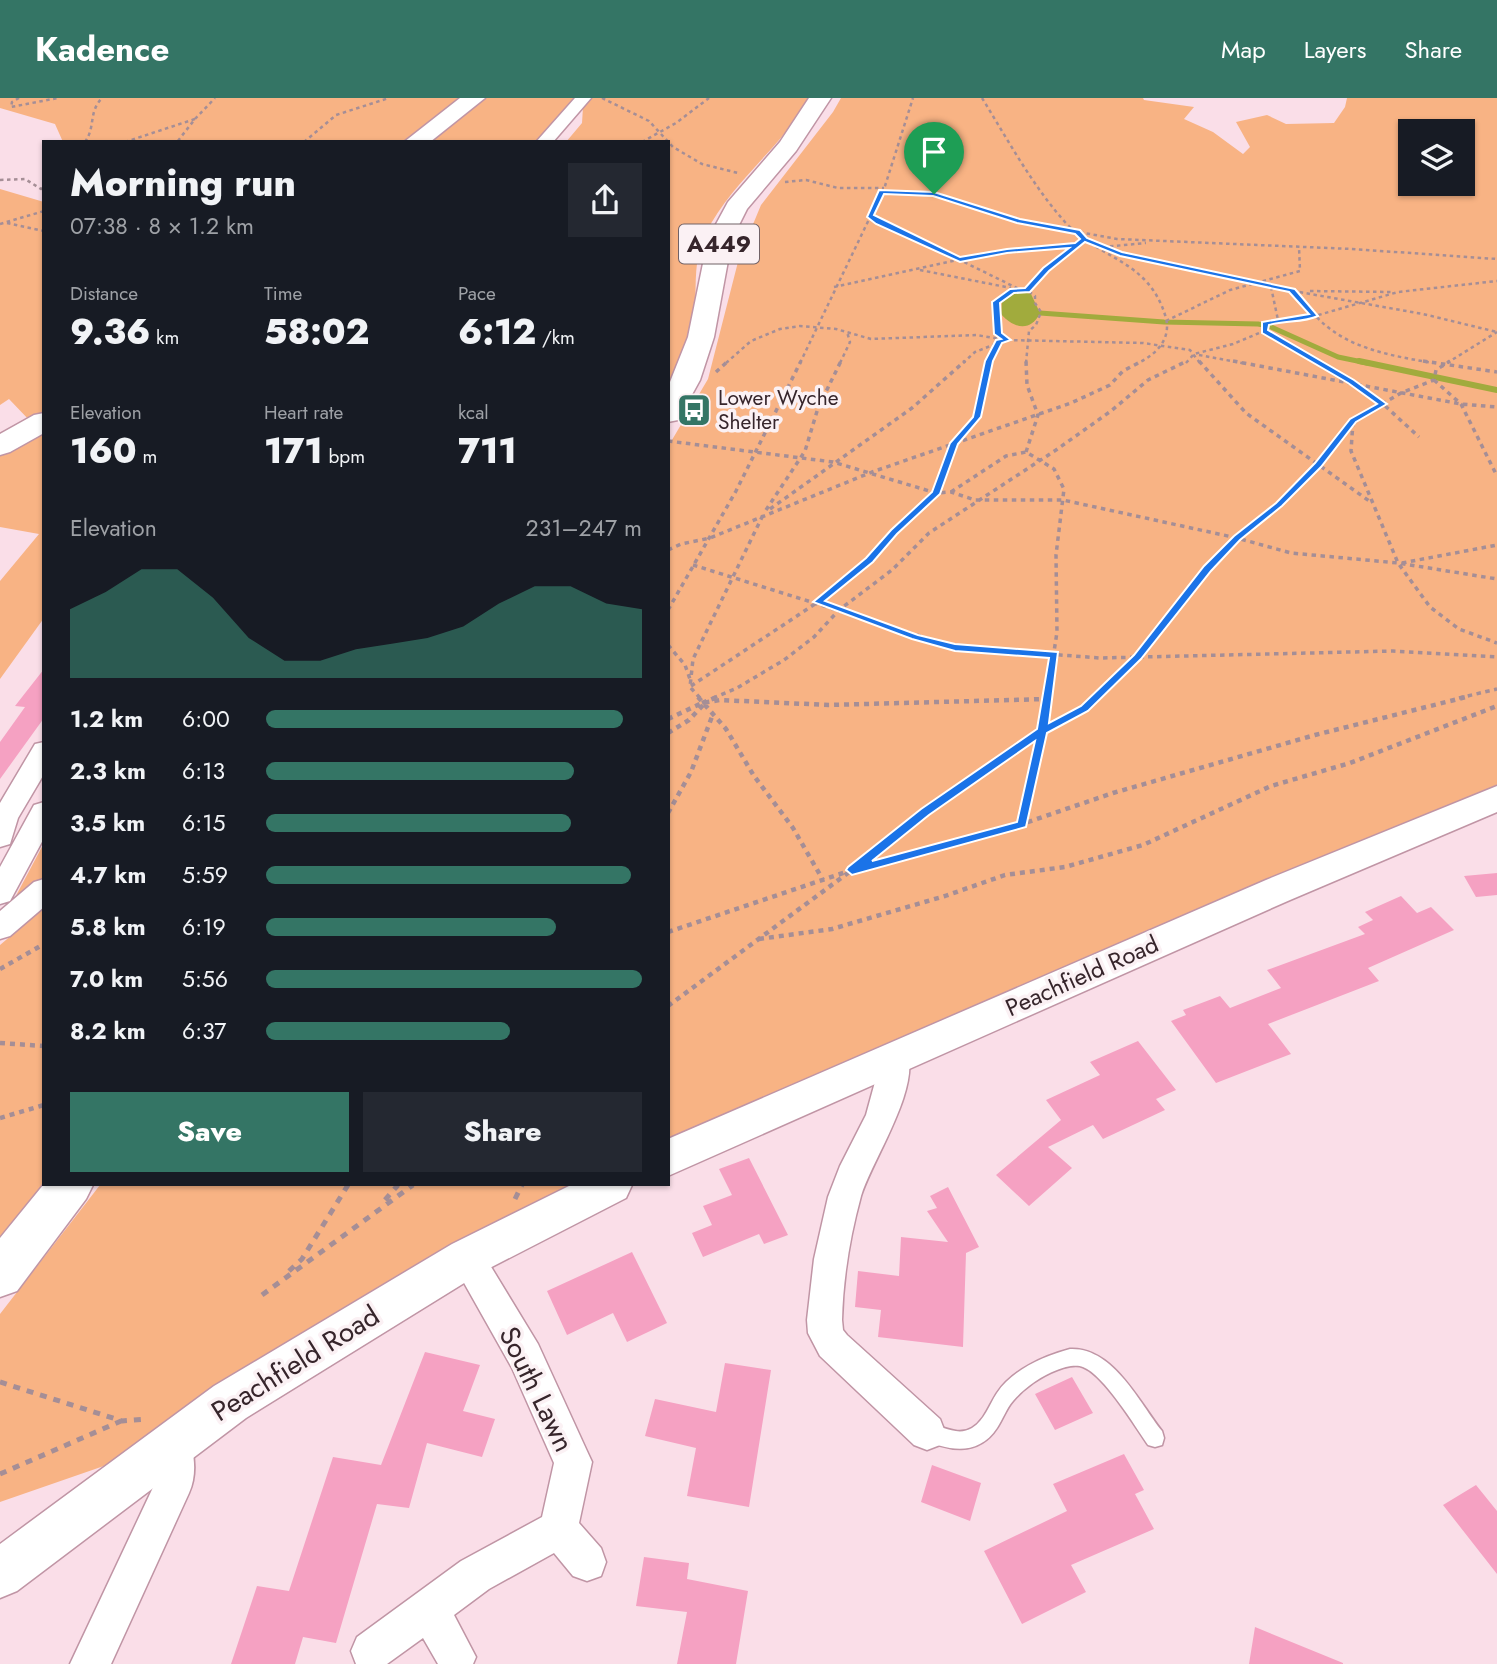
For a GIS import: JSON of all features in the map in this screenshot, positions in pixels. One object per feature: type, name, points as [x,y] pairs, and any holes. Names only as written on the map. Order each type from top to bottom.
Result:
[{"type":"main road","points":[[418,140],[474,98]]},
{"type":"main road","name":"A449","points":[[670,410],[686,380],[701,337],[720,239],[736,206],[788,146],[820,98]]},
{"type":"main road","points":[[0,446],[42,422]]},
{"type":"main road","points":[[0,1275],[68,1186]]},
{"type":"street","points":[[546,140],[577,101]]},
{"type":"street","points":[[0,837],[5,818],[42,754]]},
{"type":"street","name":"Peachfield Road","points":[[670,1157],[1497,797]]},
{"type":"street","points":[[0,893],[42,816]]},
{"type":"street","points":[[0,928],[42,892]]},
{"type":"street","points":[[895,1058],[881,1118],[848,1185],[838,1223],[827,1294],[825,1329],[829,1341],[927,1432]]},
{"type":"street","name":"Peachfield Road","points":[[0,1574],[173,1442],[230,1402],[467,1258],[609,1186]]},
{"type":"street","name":"South Lawn","points":[[467,1258],[524,1356],[573,1462],[559,1529]]},
{"type":"street","points":[[90,1664],[176,1480],[173,1442]]},
{"type":"street","points":[[370,1651],[475,1575],[559,1529],[587,1562]]},
{"type":"street","points":[[429,1610],[456,1657]]},
{"type":"lane","points":[[927,1432],[937,1438],[958,1442],[977,1436],[990,1423],[1010,1391],[1054,1362],[1071,1356],[1087,1360],[1101,1369],[1155,1438]]},
{"type":"path","points":[[19,98],[12,102],[11,107],[58,98]]},
{"type":"path","points":[[86,140],[92,132],[93,108],[102,98]]},
{"type":"path","points":[[179,140],[215,98]]},
{"type":"path","points":[[306,140],[336,115],[389,98]]},
{"type":"path","points":[[602,98],[649,121],[667,140]]},
{"type":"path","points":[[646,140],[709,98]]},
{"type":"path","points":[[670,606],[757,451],[818,328],[834,287],[883,190],[904,137],[913,98]]},
{"type":"path","points":[[982,98],[1036,185],[1065,222],[1084,240],[1120,254],[1497,332]]},
{"type":"path","points":[[131,140],[195,119]]},
{"type":"path","points":[[670,143],[702,163],[759,178],[786,182],[806,180],[838,188],[872,186],[883,190],[934,194],[1019,221],[1117,239],[1497,259]]},
{"type":"path","points":[[0,180],[25,179],[42,188]]},
{"type":"path","points":[[0,224],[42,212]]},
{"type":"path","points":[[870,216],[879,223],[1019,289]]},
{"type":"path","points":[[5,223],[42,231]]},
{"type":"path","points":[[1027,290],[1046,270],[1084,240]]},
{"type":"path","points":[[1102,247],[1176,241]]},
{"type":"path","points":[[670,549],[710,538],[872,472],[1001,425],[1038,415],[1110,385],[1123,371],[1148,358],[1167,337],[1167,323],[1161,302],[1152,286],[1128,265],[1091,243]]},
{"type":"path","points":[[834,287],[1007,251],[1077,245]]},
{"type":"path","points":[[1167,323],[1217,295],[1300,271],[1299,247]]},
{"type":"path","points":[[915,269],[1027,290],[1035,296],[1035,303],[1041,312],[1036,325],[1029,331],[1031,340],[1027,376],[1029,395],[1038,415],[1026,452]]},
{"type":"path","points":[[1292,290],[1398,292],[1497,281]]},
{"type":"path","points":[[1271,287],[1278,320]]},
{"type":"path","points":[[1007,340],[998,334],[996,302],[1004,295],[1019,289]]},
{"type":"path","points":[[1292,290],[1315,316],[1335,333],[1358,346],[1445,365],[1497,372]]},
{"type":"path","points":[[670,718],[737,688],[784,660],[814,637],[839,610],[892,570],[929,533],[1039,458],[1056,450],[1111,411],[1148,380],[1185,364],[1194,354],[1233,344],[1278,320],[1315,316],[1398,292]]},
{"type":"path","points":[[686,380],[703,378],[719,370],[751,341],[790,327],[847,332],[871,339],[976,335],[1007,340],[1161,345],[1189,350],[1216,383],[1246,413],[1373,503]]},
{"type":"path","points":[[1264,327],[1351,382],[1382,404],[1419,437]]},
{"type":"path","points":[[692,688],[693,659],[764,514],[801,457],[818,408],[850,342],[847,332]]},
{"type":"path","points":[[1435,379],[1436,370],[1497,332]]},
{"type":"path","points":[[764,514],[912,408],[975,352],[1007,340]]},
{"type":"path","points":[[692,688],[818,602],[870,560],[894,532],[936,494],[954,443],[977,417],[989,361],[998,342]]},
{"type":"path","points":[[1194,354],[1461,404],[1497,407]]},
{"type":"path","points":[[670,1005],[852,870],[925,812],[1042,731],[1084,708],[1137,657],[1208,569],[1237,538],[1279,505],[1318,465],[1353,421],[1401,393],[1435,379]]},
{"type":"path","points":[[1435,379],[1461,404],[1497,476]]},
{"type":"path","points":[[1353,421],[1351,451],[1398,563],[1430,607],[1459,629],[1497,643]]},
{"type":"path","points":[[670,440],[833,462],[936,494],[951,492],[1006,456],[1026,452],[1054,469],[1065,489],[1056,555],[1058,632],[1042,731],[1022,824]]},
{"type":"path","points":[[951,492],[975,500],[1063,500],[1237,538],[1292,553],[1398,563],[1497,579]]},
{"type":"path","points":[[1398,563],[1497,545]]},
{"type":"path","points":[[693,565],[818,602],[915,637],[955,648],[1054,655],[1137,657],[1223,653],[1258,656],[1393,652],[1497,657]]},
{"type":"path","points":[[670,647],[685,665],[692,688],[713,713],[793,828],[823,880]]},
{"type":"path","points":[[670,931],[852,870],[1022,824],[1113,793],[1315,735],[1497,690]]},
{"type":"path","points":[[670,732],[689,720],[703,704],[720,700],[829,705],[1047,699]]},
{"type":"path","points":[[758,940],[832,929],[945,896],[1005,875],[1065,867],[1143,845],[1272,786],[1350,763],[1497,706]]},
{"type":"path","points":[[670,809],[691,772],[713,713]]},
{"type":"path","points":[[0,969],[42,945]]},
{"type":"path","points":[[0,1043],[42,1046]]},
{"type":"path","points":[[0,1118],[42,1106]]},
{"type":"path","points":[[347,1186],[302,1259],[262,1295],[411,1186]]},
{"type":"path","points":[[381,1206],[397,1186]]},
{"type":"path","points":[[0,1382],[122,1420],[0,1474]]},
{"type":"shaded area","points":[[0,98],[461,98],[405,140],[62,140],[55,124],[0,108]]},
{"type":"shaded area","points":[[484,98],[577,98],[538,140],[426,140]]},
{"type":"shaded area","points":[[591,98],[810,98],[785,133],[729,197],[706,233],[698,255],[693,330],[670,379],[670,140],[568,140],[582,123],[583,107]]},
{"type":"shaded area","points":[[841,98],[1143,98],[1194,107],[1184,119],[1213,132],[1243,154],[1250,147],[1236,122],[1267,115],[1286,124],[1334,123],[1345,107],[1347,98],[1497,98],[1497,798],[670,1158],[670,443],[708,379],[739,258],[761,205]]},
{"type":"shaded area","points":[[0,189],[42,201],[42,414],[31,422],[9,399],[0,405]]},
{"type":"shaded area","points":[[1018,291],[1031,294],[1040,313],[1027,326],[1011,323],[1001,314],[1002,302]]},
{"type":"shaded area","points":[[42,432],[42,621],[0,679],[0,581],[39,534],[0,527],[0,455]]},
{"type":"shaded area","points":[[42,847],[42,885],[10,907]]},
{"type":"shaded area","points":[[42,910],[43,1186],[0,1250],[0,945]]},
{"type":"shaded area","points":[[99,1186],[609,1186],[467,1258],[173,1442],[0,1502],[0,1314]]},
{"type":"building","points":[[42,672],[42,721],[0,779],[0,742],[25,707],[15,706]]},
{"type":"building","points":[[1497,873],[1497,895],[1476,897],[1464,876]]},
{"type":"building","points":[[1401,896],[1417,913],[1431,907],[1454,930],[1368,968],[1379,981],[1268,1024],[1291,1054],[1216,1083],[1171,1021],[1186,1015],[1183,1010],[1220,996],[1230,1008],[1281,988],[1267,970],[1365,934],[1358,927],[1373,920],[1365,912]]},
{"type":"building","points":[[1138,1041],[1176,1090],[1156,1099],[1165,1110],[1103,1139],[1093,1125],[1048,1147],[1072,1168],[1029,1206],[996,1175],[1061,1120],[1046,1100],[1100,1075],[1090,1062]]},
{"type":"building","points":[[749,1158],[788,1235],[764,1244],[759,1234],[703,1257],[692,1233],[712,1225],[703,1206],[732,1195],[719,1169]]},
{"type":"building","points":[[948,1187],[979,1247],[966,1253],[963,1347],[878,1337],[881,1310],[855,1307],[858,1271],[899,1276],[901,1237],[948,1242],[927,1211],[937,1208],[930,1196]]},
{"type":"building","points":[[632,1252],[667,1323],[627,1342],[613,1313],[567,1335],[547,1291]]},
{"type":"building","points":[[425,1352],[480,1365],[463,1411],[495,1419],[482,1457],[427,1443],[409,1508],[377,1504],[336,1643],[303,1637],[295,1664],[231,1664],[257,1586],[289,1591],[333,1457],[381,1465]]},
{"type":"building","points":[[725,1363],[771,1370],[749,1507],[687,1496],[696,1448],[645,1436],[655,1399],[716,1412]]},
{"type":"building","points":[[1072,1377],[1093,1413],[1055,1430],[1035,1394]]},
{"type":"building","points":[[1124,1454],[1144,1490],[1135,1494],[1154,1529],[1071,1565],[1086,1592],[1022,1624],[984,1551],[1067,1511],[1053,1484]]},
{"type":"building","points":[[932,1465],[981,1483],[970,1521],[921,1502]]},
{"type":"building","points":[[1476,1485],[1497,1511],[1497,1574],[1443,1505]]},
{"type":"building","points":[[644,1557],[689,1563],[687,1579],[748,1591],[736,1664],[677,1664],[687,1612],[636,1606]]},
{"type":"building","points":[[1255,1627],[1343,1663],[1343,1664],[1249,1664]]},
{"type":"waterway","points":[[1040,313],[1164,322],[1258,324],[1269,326],[1338,357],[1367,363]]},
{"type":"waterway","points":[[1359,361],[1497,390]]},
{"type":"place","name":"Lower Wyche Shelter","points":[[694,410]]},
{"type":"route","points":[[934,194],[882,192],[870,216],[879,223],[960,260],[1007,251],[1077,245],[1084,240],[1120,254],[1292,290],[1315,316],[1278,320],[1265,324],[1264,331],[1351,382],[1382,404],[1353,421],[1318,465],[1279,505],[1237,538],[1208,569],[1137,657],[1084,708],[1042,731],[1022,824],[852,870],[925,812],[1042,731],[1054,655],[955,648],[915,637],[818,602],[870,560],[894,532],[936,494],[954,443],[977,417],[989,361],[998,342],[1007,340],[998,334],[996,302],[1012,290],[1027,290],[1046,270],[1084,240],[1077,232],[1019,221],[934,194]]}]
